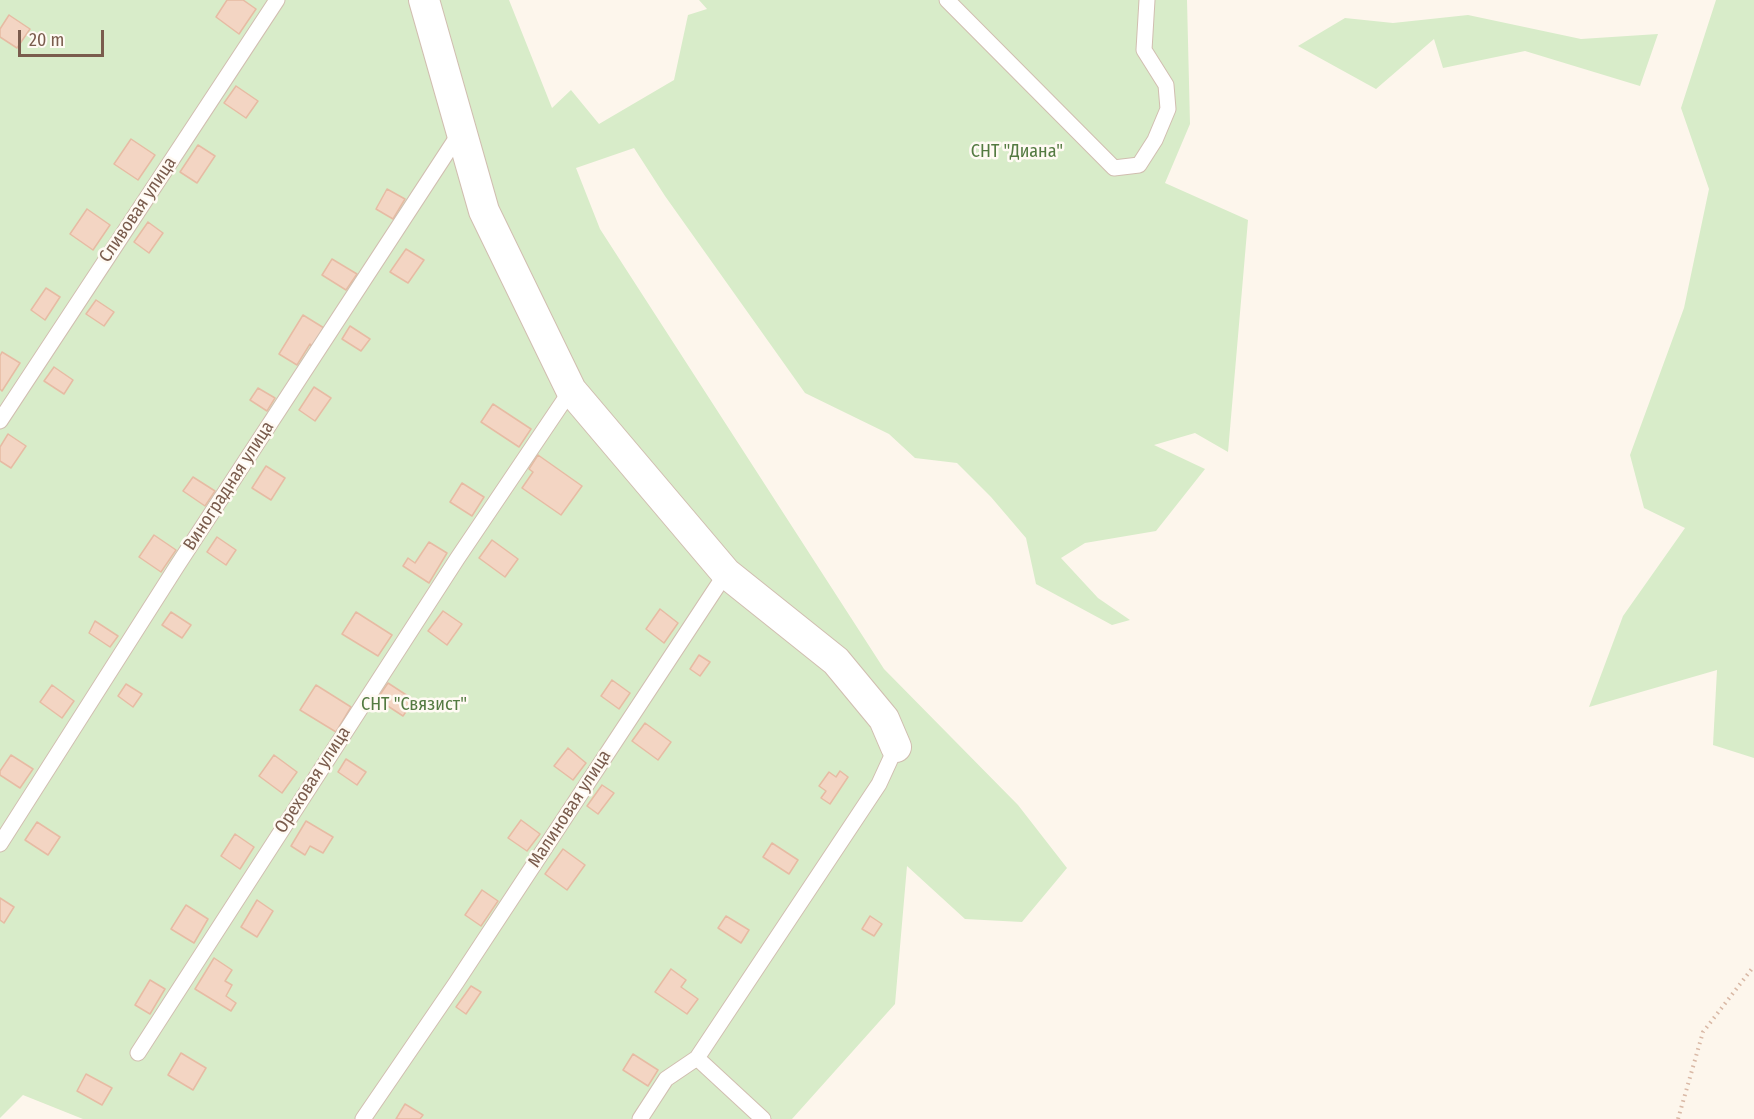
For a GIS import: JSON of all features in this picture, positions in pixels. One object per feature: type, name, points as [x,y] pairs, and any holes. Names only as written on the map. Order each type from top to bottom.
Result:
[{"type":"street","points":[[424,0],[484,211],[571,390],[726,573],[836,661],[884,719],[896,747]]},
{"type":"lane","name":"Сливовая улица","points":[[0,421],[277,0]]},
{"type":"lane","points":[[947,0],[1114,168],[1139,165],[1155,140],[1168,109],[1166,85],[1144,50],[1147,0]]},
{"type":"lane","name":"Виноградная улица","points":[[0,844],[461,131]]},
{"type":"lane","name":"Ореховая улица","points":[[138,1053],[457,559],[571,390]]},
{"type":"lane","name":"Малиновая улица","points":[[363,1119],[726,573]]},
{"type":"lane","points":[[640,1119],[666,1079],[697,1058],[879,784],[896,747]]},
{"type":"lane","points":[[697,1058],[763,1119]]},
{"type":"path","points":[[1678,1119],[1703,1032],[1754,966]]},
{"type":"green space","name":"СНТ \"Связист\"","points":[[0,0],[509,0],[552,108],[571,90],[599,124],[674,80],[688,15],[707,9],[699,0],[1187,0],[1190,124],[1165,183],[1248,220],[1228,452],[1195,433],[1154,445],[1205,469],[1156,531],[1085,543],[1061,558],[1098,598],[1130,620],[1112,625],[1036,584],[1026,538],[991,497],[957,463],[915,458],[889,434],[805,393],[665,196],[634,148],[576,168],[600,229],[884,669],[1018,805],[1067,868],[1022,922],[965,919],[907,866],[895,1004],[792,1119],[83,1119],[23,1095],[0,1118]]},
{"type":"green space","points":[[1716,0],[1754,0],[1754,758],[1713,745],[1717,670],[1589,707],[1623,616],[1685,528],[1644,508],[1630,455],[1684,308],[1709,189],[1681,108]]},
{"type":"green space","points":[[1468,15],[1581,39],[1658,34],[1640,86],[1525,51],[1443,68],[1434,39],[1376,89],[1298,46],[1345,18],[1393,23]]},
{"type":"building","points":[[227,0],[243,0],[256,9],[239,34],[216,17]]},
{"type":"building","points":[[9,15],[30,29],[17,48],[0,37],[0,29]]},
{"type":"building","points":[[236,86],[258,101],[246,118],[224,103]]},
{"type":"building","points":[[131,139],[155,155],[138,180],[114,164]]},
{"type":"building","points":[[198,145],[215,156],[197,183],[180,172]]},
{"type":"building","points":[[387,189],[405,199],[393,219],[376,209]]},
{"type":"building","points":[[87,209],[110,225],[93,250],[70,234]]},
{"type":"building","points":[[148,222],[163,233],[149,253],[134,242]]},
{"type":"building","points":[[406,249],[424,260],[408,283],[390,272]]},
{"type":"building","points":[[332,259],[357,274],[346,290],[322,275]]},
{"type":"building","points":[[46,288],[60,297],[45,320],[31,310]]},
{"type":"building","points":[[96,300],[114,312],[104,326],[86,314]]},
{"type":"building","points":[[303,315],[324,328],[313,347],[310,344],[297,365],[279,354]]},
{"type":"building","points":[[350,326],[370,339],[361,351],[342,339]]},
{"type":"building","points":[[2,352],[20,363],[2,391],[0,389],[0,356]]},
{"type":"building","points":[[54,367],[73,380],[64,394],[44,381]]},
{"type":"building","points":[[314,387],[331,398],[315,421],[299,410]]},
{"type":"building","points":[[258,388],[275,398],[267,411],[250,400]]},
{"type":"building","points":[[493,404],[531,429],[519,447],[481,422]]},
{"type":"building","points":[[8,434],[26,446],[11,468],[0,461],[0,447]]},
{"type":"building","points":[[538,455],[582,486],[561,515],[522,488],[533,472],[529,469]]},
{"type":"building","points":[[266,466],[285,478],[271,500],[252,488]]},
{"type":"building","points":[[193,477],[215,491],[205,506],[183,491]]},
{"type":"building","points":[[462,483],[484,497],[472,516],[450,502]]},
{"type":"building","points":[[154,535],[176,550],[161,572],[139,557]]},
{"type":"building","points":[[217,537],[236,550],[226,565],[207,552]]},
{"type":"building","points":[[492,540],[518,559],[505,577],[479,558]]},
{"type":"building","points":[[429,542],[447,553],[429,583],[403,566],[408,558],[415,563]]},
{"type":"building","points":[[660,609],[678,623],[664,643],[646,629]]},
{"type":"building","points":[[443,611],[462,624],[447,645],[428,631]]},
{"type":"building","points":[[171,612],[191,625],[182,638],[162,625]]},
{"type":"building","points":[[356,612],[392,635],[378,656],[342,634]]},
{"type":"building","points":[[95,621],[118,636],[110,647],[89,633]]},
{"type":"building","points":[[699,655],[710,662],[700,676],[690,669]]},
{"type":"building","points":[[612,680],[630,693],[619,709],[601,696]]},
{"type":"building","points":[[388,683],[414,700],[403,716],[377,699]]},
{"type":"building","points":[[126,684],[142,694],[133,707],[118,696]]},
{"type":"building","points":[[52,685],[74,701],[62,718],[40,702]]},
{"type":"building","points":[[316,685],[351,707],[336,732],[300,710]]},
{"type":"building","points":[[645,723],[671,742],[658,760],[632,741]]},
{"type":"building","points":[[568,748],[586,763],[573,780],[554,766]]},
{"type":"building","points":[[11,755],[33,769],[20,788],[0,775],[0,771]]},
{"type":"building","points":[[274,755],[297,772],[282,793],[259,776]]},
{"type":"building","points":[[346,759],[366,772],[357,785],[338,772]]},
{"type":"building","points":[[840,771],[848,777],[830,804],[821,798],[826,791],[819,786],[829,772],[836,777]]},
{"type":"building","points":[[602,785],[614,793],[598,814],[587,806]]},
{"type":"building","points":[[521,820],[540,834],[527,851],[508,838]]},
{"type":"building","points":[[306,821],[333,837],[323,853],[310,846],[305,855],[291,846]]},
{"type":"building","points":[[37,822],[60,837],[48,855],[25,840]]},
{"type":"building","points":[[235,834],[254,847],[240,869],[221,856]]},
{"type":"building","points":[[772,843],[798,860],[789,874],[763,857]]},
{"type":"building","points":[[563,849],[585,865],[567,890],[545,874]]},
{"type":"building","points":[[482,890],[498,901],[481,926],[465,915]]},
{"type":"building","points":[[0,898],[14,907],[4,923],[0,920]]},
{"type":"building","points":[[257,900],[273,911],[257,937],[241,927]]},
{"type":"building","points":[[186,905],[208,919],[194,943],[171,929]]},
{"type":"building","points":[[726,916],[749,930],[741,943],[718,928]]},
{"type":"building","points":[[870,916],[882,924],[874,936],[862,929]]},
{"type":"building","points":[[214,958],[232,970],[225,981],[232,985],[226,996],[236,1003],[231,1011],[195,989]]},
{"type":"building","points":[[671,969],[686,980],[681,987],[698,999],[687,1014],[655,992]]},
{"type":"building","points":[[150,980],[165,989],[150,1014],[135,1005]]},
{"type":"building","points":[[471,986],[481,992],[466,1014],[456,1007]]},
{"type":"building","points":[[181,1053],[206,1068],[193,1090],[168,1075]]},
{"type":"building","points":[[633,1054],[658,1070],[648,1086],[623,1070]]},
{"type":"building","points":[[86,1074],[112,1088],[102,1105],[77,1091]]},
{"type":"building","points":[[405,1104],[423,1115],[420,1119],[396,1119]]},
{"type":"park label","name":"СНТ \"Диана\"","points":[[1017,152]]}]
